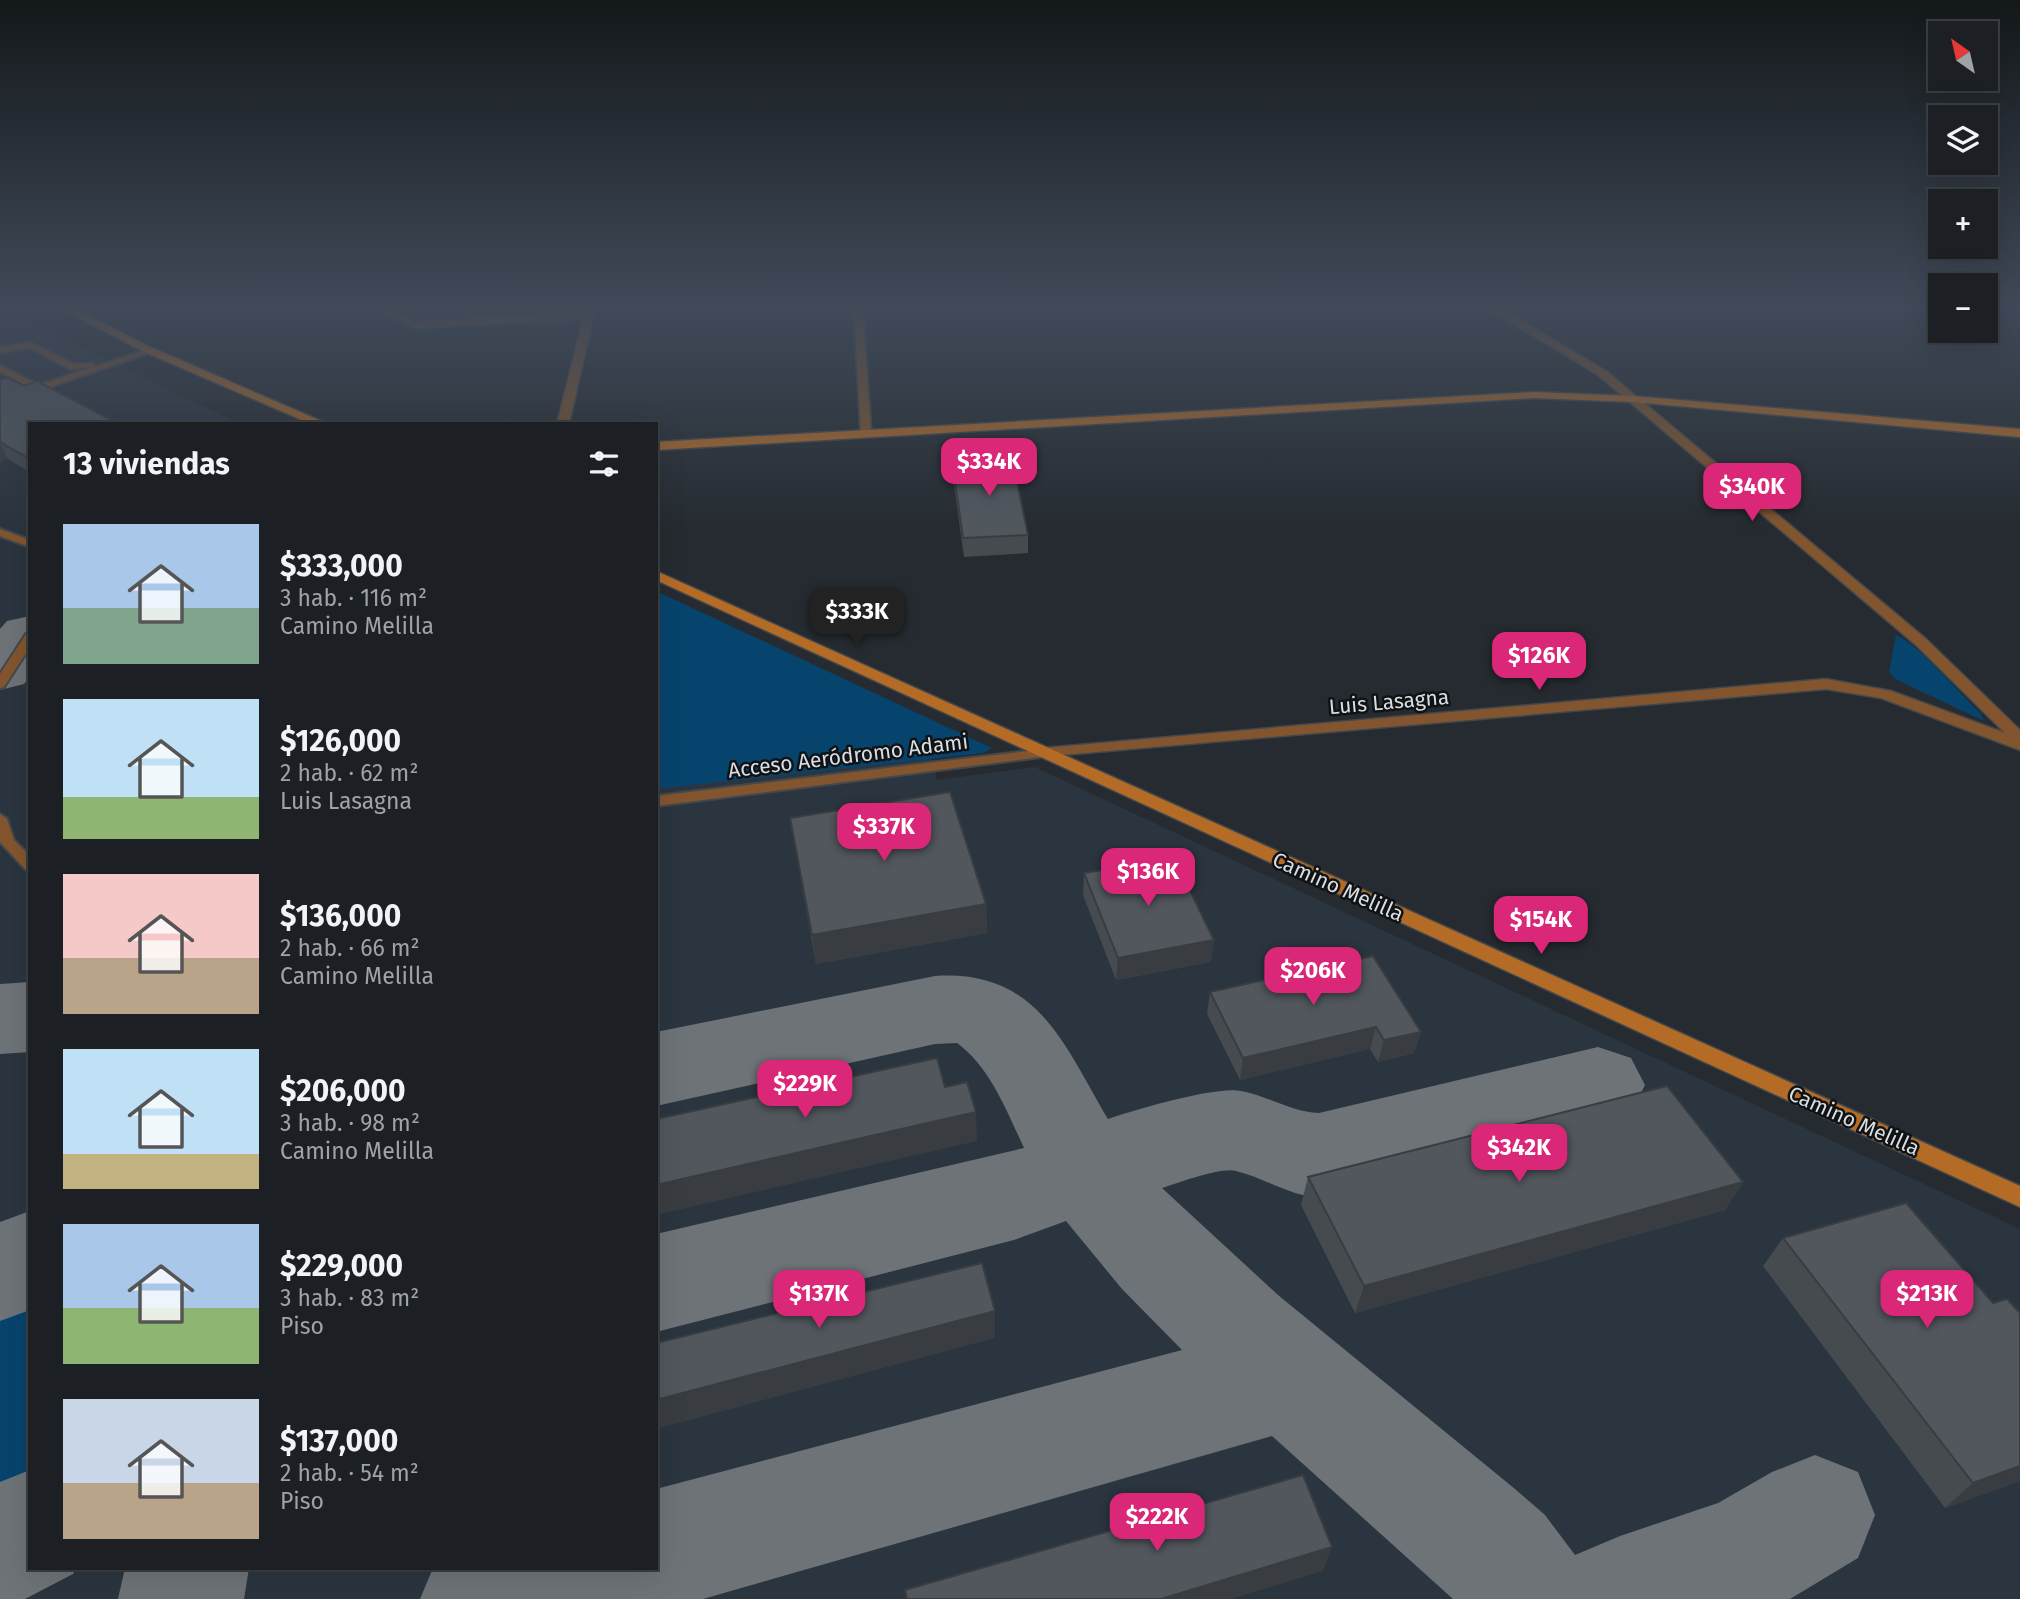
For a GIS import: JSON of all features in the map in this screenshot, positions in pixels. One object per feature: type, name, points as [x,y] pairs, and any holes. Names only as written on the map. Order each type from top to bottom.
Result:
[{"type":"street","points":[[219,380],[317,422]]},
{"type":"street","points":[[563,422],[574,380]]},
{"type":"street","points":[[1608,380],[1921,642],[2020,739]]},
{"type":"street","points":[[658,446],[1497,396],[1633,399],[2020,433]]},
{"type":"street","name":"Camino Melilla","points":[[658,576],[2020,1196]]},
{"type":"street","name":"Luis Lasagna","points":[[1044,753],[1826,684],[1885,694],[2020,745]]},
{"type":"lane","points":[[22,380],[38,388]]},
{"type":"lane","points":[[0,391],[38,388],[60,380]]},
{"type":"lane","points":[[863,380],[866,433]]},
{"type":"lane","points":[[0,532],[28,543]]},
{"type":"lane","points":[[0,684],[28,640]]},
{"type":"lane","name":"Acceso Aeródromo Adami","points":[[658,801],[1044,753]]},
{"type":"lane","points":[[0,819],[7,842],[28,863]]},
{"type":"shaded area","points":[[0,380],[148,380],[237,422],[28,422],[28,1570],[658,1570],[658,620],[929,750],[937,780],[1035,767],[2020,1229],[2020,1599],[0,1599]]},
{"type":"shaded area","points":[[658,592],[992,748],[984,753],[658,789]]},
{"type":"shaded area","points":[[1896,635],[1928,659],[1980,713],[1984,721],[1895,679],[1889,672]]},
{"type":"shaded area","points":[[28,1294],[28,1484],[0,1494],[0,1308]]},
{"type":"building","points":[[0,380],[12,380],[24,386],[37,381],[115,422],[28,422],[28,458],[0,442]]},
{"type":"building","points":[[1012,458],[1028,535],[963,538],[952,460]]},
{"type":"building","points":[[950,792],[986,904],[812,935],[790,818]]},
{"type":"building","points":[[1174,858],[1214,940],[1118,958],[1084,873]]},
{"type":"building","points":[[1373,956],[1421,1032],[1384,1040],[1376,1027],[1243,1058],[1210,992]]},
{"type":"building","points":[[937,1058],[945,1087],[967,1082],[976,1112],[658,1185],[658,1119]]},
{"type":"building","points":[[1667,1086],[1743,1182],[1364,1286],[1308,1177]]},
{"type":"building","points":[[1906,1203],[1993,1303],[2007,1299],[2020,1313],[2020,1466],[1973,1483],[1783,1238]]},
{"type":"building","points":[[982,1263],[995,1311],[658,1399],[658,1343]]},
{"type":"building","points":[[1303,1475],[1332,1547],[1161,1599],[907,1599],[905,1590]]},
{"type":"taxiway","points":[[0,670],[28,637]]},
{"type":"taxiway","points":[[658,1069],[935,1010],[965,1009],[982,1014],[998,1025],[1013,1041],[1087,1169]]},
{"type":"taxiway","points":[[0,1019],[28,1017]]},
{"type":"taxiway","points":[[1087,1169],[1118,1158],[1225,1130],[1249,1133],[1295,1152],[1319,1155],[1598,1085]]},
{"type":"taxiway","points":[[658,1283],[1014,1196],[1087,1169]]},
{"type":"taxiway","points":[[1087,1169],[1139,1235],[1198,1294],[1268,1358],[1472,1532],[1501,1559],[1530,1599]]},
{"type":"taxiway","points":[[0,1273],[28,1259]]},
{"type":"taxiway","points":[[658,1550],[1288,1377]]},
{"type":"taxiway","points":[[1620,1599],[1747,1555],[1815,1515]]},
{"type":"taxiway","points":[[0,1548],[28,1532]]},
{"type":"taxiway","points":[[181,1599],[187,1570]]},
{"type":"taxiway","points":[[483,1599],[589,1570]]}]
